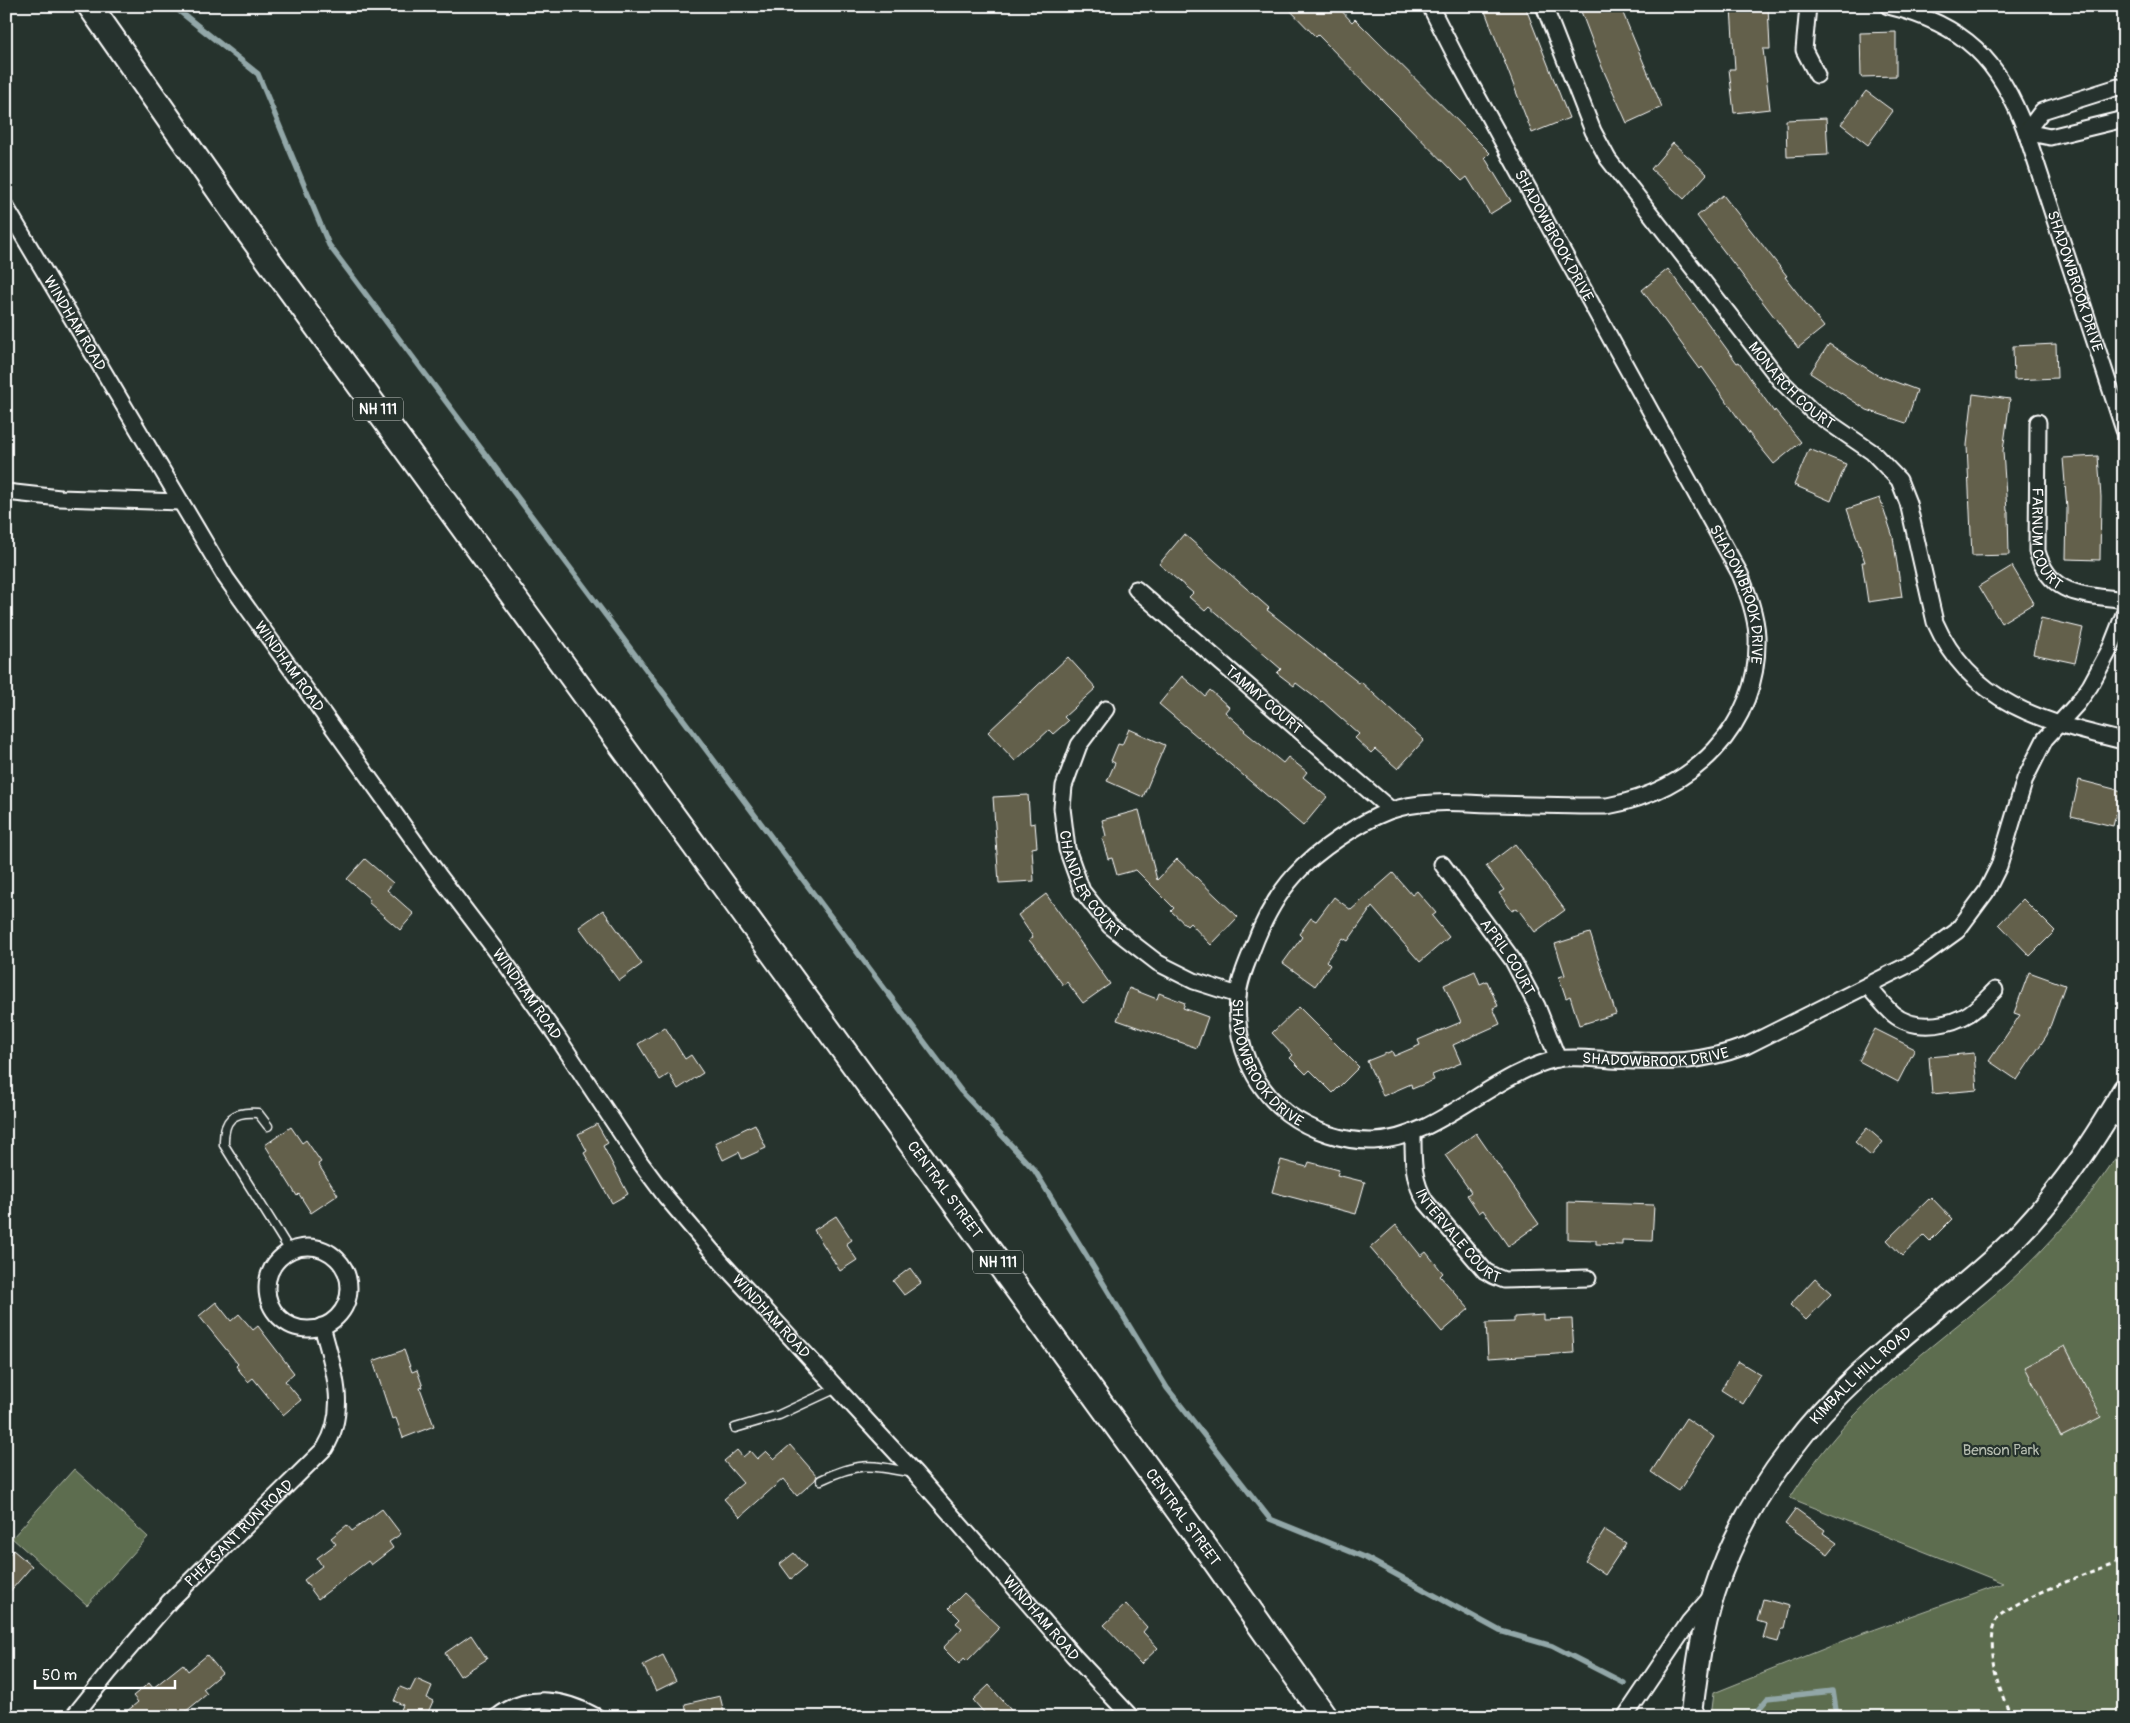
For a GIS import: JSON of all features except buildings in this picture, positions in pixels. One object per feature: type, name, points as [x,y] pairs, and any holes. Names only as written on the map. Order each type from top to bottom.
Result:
[{"type":"main road","name":"CENTRAL STREET","points":[[90,6],[249,232],[1210,1554],[1325,1717]]},
{"type":"street","name":"SHADOWBROOK DRIVE","points":[[1430,6],[1457,60],[1740,574],[1748,593],[1757,636],[1750,685],[1735,725],[1689,774],[1666,788],[1641,798],[1607,806],[1449,802],[1422,804],[1391,810],[1368,821],[1321,851],[1296,873],[1277,897],[1264,919],[1246,966],[1238,995],[1239,1025],[1248,1064],[1270,1098],[1288,1114],[1310,1127],[1327,1134],[1361,1141],[1396,1138],[1413,1132],[1471,1102],[1514,1074],[1558,1059],[1670,1062],[1718,1056],[1746,1046],[1914,962],[1957,931],[1973,912],[1986,892],[1999,866],[2025,779],[2045,739],[2077,704],[2101,667],[2124,614]]},
{"type":"street","name":"MONARCH COURT","points":[[1544,6],[1593,131],[1608,159],[1780,380],[1812,411],[1872,452],[1898,480],[1908,503],[1935,622],[1952,654],[1973,677],[1995,696],[2057,725],[2123,741],[2124,739]]},
{"type":"street","points":[[1808,6],[1804,50],[1817,75]]},
{"type":"street","name":"SHADOWBROOK DRIVE","points":[[1888,6],[1929,18],[1967,40],[1984,56],[2003,80],[2016,103],[2124,430]]},
{"type":"street","points":[[2124,89],[2118,87],[2042,111],[2026,132],[2050,138],[2124,119]]},
{"type":"street","name":"WINDHAM ROAD","points":[[6,208],[226,578],[440,877],[511,972],[640,1162],[666,1197],[723,1264],[915,1474],[1074,1656],[1131,1717]]},
{"type":"street","name":"FARNUM COURT","points":[[2038,422],[2037,551],[2046,574],[2064,588],[2077,593],[2124,600]]},
{"type":"street","points":[[6,492],[60,498],[181,502]]},
{"type":"street","name":"TAMMY COURT","points":[[1136,590],[1391,810]]},
{"type":"street","name":"CHANDLER COURT","points":[[1106,709],[1079,745],[1064,786],[1062,808],[1066,842],[1082,891],[1110,926],[1158,963],[1194,981],[1238,995]]},
{"type":"street","name":"APRIL COURT","points":[[1442,864],[1512,959],[1537,1006],[1558,1059]]},
{"type":"street","points":[[1868,986],[1894,1014],[1905,1022],[1919,1025],[1949,1023],[1964,1017],[1976,1009],[1995,990]]},
{"type":"street","name":"KIMBALL HILL ROAD","points":[[1690,1717],[1702,1642],[1714,1593],[1746,1520],[1767,1483],[1792,1447],[1850,1382],[1882,1352],[1999,1254],[2030,1223],[2084,1153],[2116,1121],[2124,1089]]},
{"type":"street","name":"INTERVALE COURT","points":[[1413,1132],[1413,1162],[1418,1190],[1485,1271],[1504,1280],[1588,1278]]},
{"type":"street","points":[[307,1247],[322,1250],[335,1258],[344,1270],[347,1277],[348,1292],[344,1306],[335,1318],[322,1326],[298,1328],[282,1320],[272,1307],[267,1291],[269,1274],[278,1260],[290,1252],[307,1247]]},
{"type":"street","name":"PHEASANT RUN ROAD","points":[[73,1717],[110,1670],[170,1601],[325,1448],[334,1428],[338,1408],[335,1376],[322,1326]]},
{"type":"street","points":[[1625,1717],[1689,1622],[1714,1593]]},
{"type":"street","points":[[497,1717],[522,1702],[543,1699],[564,1702],[584,1709],[597,1717]]},
{"type":"lane","points":[[268,1126],[258,1113],[243,1112],[230,1120],[224,1130],[224,1145],[290,1252]]},
{"type":"lane","points":[[735,1428],[779,1415],[836,1388]]},
{"type":"lane","points":[[821,1480],[844,1469],[865,1465],[915,1474]]},
{"type":"path","points":[[2012,1717],[2002,1698],[1996,1673],[1991,1635],[1996,1620],[2001,1613],[2011,1607],[2060,1584],[2124,1560]]},
{"type":"green space","name":"Benson Park","points":[[2124,1145],[2124,1717],[1711,1717],[1714,1693],[1861,1634],[2003,1583],[1790,1498],[1811,1467],[1843,1427],[1870,1400],[2007,1284],[2040,1253],[2099,1183]]},
{"type":"green space","points":[[74,1469],[148,1537],[87,1605],[12,1538]]},
{"type":"waterway","points":[[173,6],[258,74],[329,245],[961,1091],[1035,1171],[1167,1388],[1270,1519],[1366,1558],[1500,1631],[1552,1646],[1624,1683]]},
{"type":"waterway","points":[[1752,1717],[1768,1698],[1833,1691],[1837,1717]]}]
